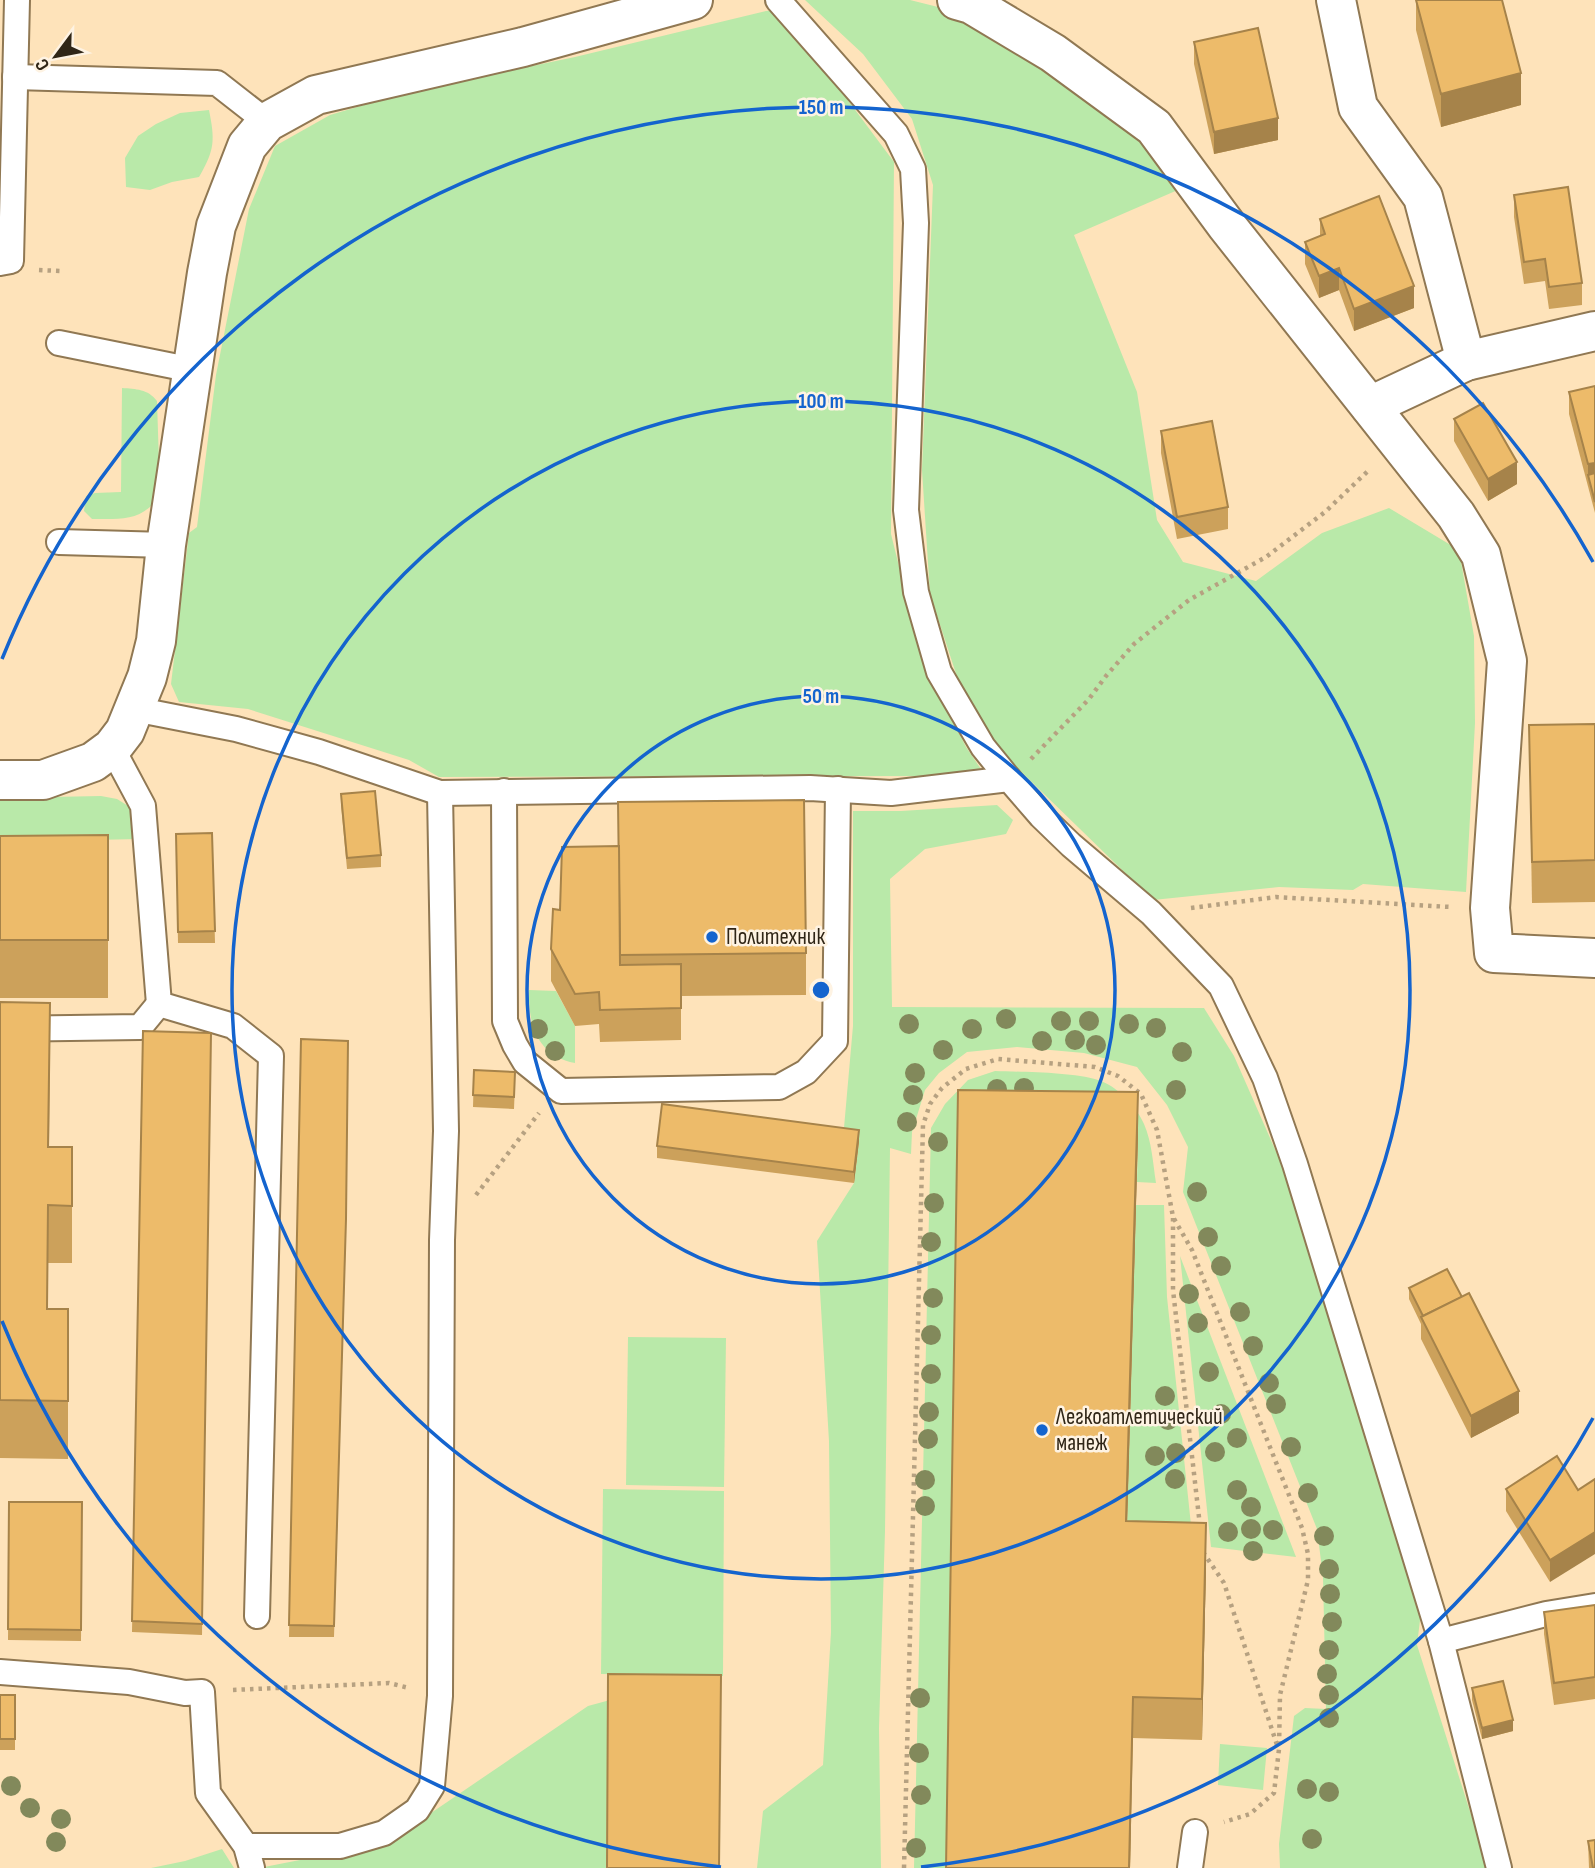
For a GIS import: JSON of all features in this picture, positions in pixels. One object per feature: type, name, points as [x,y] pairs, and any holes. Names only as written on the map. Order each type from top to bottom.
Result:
[{"type":"street","points":[[0,780],[43,780],[93,762],[112,748],[125,731],[147,677],[156,641],[166,545],[216,226],[247,146],[267,122],[316,95],[523,47],[693,0]]},
{"type":"street","points":[[957,0],[971,4],[1053,53],[1154,127],[1227,226],[1456,515],[1481,555],[1507,661],[1490,908],[1494,953],[1595,958]]},
{"type":"street","points":[[1336,0],[1358,107],[1423,197],[1466,361]]},
{"type":"street","points":[[1370,406],[1466,361],[1595,331]]},
{"type":"lane","points":[[0,263],[11,261],[17,0]]},
{"type":"lane","points":[[778,0],[897,134],[913,169],[916,223],[906,510],[916,592],[939,673],[984,747],[1041,816],[1071,845],[1151,912],[1221,986],[1265,1079],[1296,1164],[1441,1641],[1499,1868]]},
{"type":"lane","points":[[15,77],[217,83],[267,122]]},
{"type":"lane","points":[[59,344],[193,370]]},
{"type":"lane","points":[[59,542],[166,545]]},
{"type":"lane","points":[[134,709],[236,729],[344,760],[440,793],[838,789],[891,793],[1009,779]]},
{"type":"lane","points":[[0,1029],[139,1027],[159,1003],[143,806],[112,748]]},
{"type":"lane","points":[[504,792],[505,1021],[525,1062],[561,1091],[779,1087],[806,1072],[835,1041],[838,789]]},
{"type":"lane","points":[[0,1672],[128,1682],[185,1693],[202,1692],[208,1793],[249,1857],[341,1846],[384,1833],[417,1810],[432,1786],[440,1696],[442,1240],[446,1131],[440,793]]},
{"type":"lane","points":[[159,1003],[233,1026],[271,1056],[257,1616]]},
{"type":"lane","points":[[1441,1641],[1546,1614],[1595,1606]]},
{"type":"lane","points":[[1190,1868],[1195,1832]]},
{"type":"path","points":[[1009,779],[1025,766],[1089,699],[1105,676],[1134,644],[1189,600],[1266,557],[1316,520],[1399,442]]},
{"type":"path","points":[[1151,912],[1276,897],[1461,908]]},
{"type":"path","points":[[904,1868],[923,1125],[930,1104],[943,1088],[966,1069],[998,1059],[1096,1067],[1118,1076],[1141,1094],[1157,1130],[1173,1217],[1173,1290],[1201,1538]]},
{"type":"path","points":[[442,1240],[540,1112]]},
{"type":"path","points":[[1173,1217],[1192,1250],[1302,1528],[1308,1555],[1308,1580],[1280,1695],[1279,1749],[1274,1793],[1250,1814],[1195,1832]]},
{"type":"path","points":[[1202,1551],[1224,1583],[1279,1749]]},
{"type":"path","points":[[202,1692],[389,1683]]},
{"type":"green space","points":[[805,0],[910,0],[954,11],[1127,118],[1187,186],[1074,235],[1137,392],[1157,520],[1183,562],[1256,581],[1322,533],[1389,508],[1459,550],[1474,636],[1475,723],[1466,892],[1363,884],[1353,890],[1279,887],[1153,900],[1004,755],[962,692],[930,594],[922,470],[933,185],[912,119],[863,54]]},
{"type":"green space","points":[[777,10],[797,32],[894,162],[891,534],[922,659],[966,747],[983,772],[936,776],[439,777],[409,760],[248,709],[179,702],[171,684],[189,533],[197,527],[216,375],[249,209],[275,146],[330,115],[408,92]]},
{"type":"green space","points":[[209,110],[212,145],[199,177],[150,190],[126,187],[125,158],[138,136],[180,113]]},
{"type":"green space","points":[[122,388],[146,392],[157,401],[160,494],[147,510],[139,514],[122,518],[92,519],[84,511],[86,496],[121,492]]},
{"type":"green space","points":[[101,796],[117,799],[133,809],[139,839],[0,842],[0,798]]},
{"type":"green space","points":[[997,805],[1013,820],[1006,834],[925,849],[890,879],[892,1007],[1204,1008],[1234,1056],[1285,1172],[1421,1612],[1417,1645],[1488,1868],[1280,1868],[1279,1844],[1294,1716],[1305,1708],[1326,1709],[1323,1577],[1317,1529],[1183,1192],[1188,1147],[1167,1105],[1137,1067],[1084,1053],[1017,1047],[967,1052],[939,1073],[925,1090],[912,1132],[911,1154],[890,1148],[885,1531],[879,1728],[881,1868],[757,1868],[763,1811],[823,1765],[831,1632],[829,1441],[817,1241],[854,1183],[859,1141],[843,1139],[853,1026],[853,811]]},
{"type":"green space","points":[[529,990],[556,991],[575,1026],[575,1063],[552,1053],[537,1037],[530,1015]]},
{"type":"green space","points":[[995,1071],[1075,1075],[1098,1080],[1112,1087],[1141,1117],[1151,1146],[1156,1183],[1137,1182],[1138,1134],[946,1868],[914,1868],[931,1128],[945,1104],[968,1080]]},
{"type":"green space","points":[[1136,1205],[1164,1205],[1167,1297],[1195,1563],[1126,1562]]},
{"type":"green space","points":[[1180,1256],[1296,1557],[1211,1547]]},
{"type":"green space","points":[[628,1337],[726,1338],[724,1487],[626,1485]]},
{"type":"green space","points":[[603,1489],[724,1491],[723,1676],[601,1674]]},
{"type":"green space","points":[[610,1700],[607,1868],[259,1868],[387,1843],[588,1706]]},
{"type":"green space","points":[[1220,1744],[1267,1748],[1263,1790],[1218,1785]]},
{"type":"green space","points":[[222,1849],[234,1868],[151,1868],[185,1861]]},
{"type":"building","points":[[1416,0],[1502,0],[1521,73],[1441,94]]},
{"type":"building","points":[[1258,28],[1278,118],[1214,132],[1194,42]]},
{"type":"building","points":[[1568,187],[1582,283],[1549,287],[1545,259],[1524,262],[1514,195]]},
{"type":"building","points":[[1379,196],[1414,286],[1354,309],[1339,268],[1319,276],[1305,242],[1325,234],[1320,219]]},
{"type":"building","points":[[1595,386],[1595,463],[1588,464],[1569,392]]},
{"type":"building","points":[[1483,403],[1517,462],[1488,479],[1454,419]]},
{"type":"building","points":[[1212,421],[1228,507],[1177,517],[1161,431]]},
{"type":"building","points":[[1595,473],[1595,502],[1588,475]]},
{"type":"building","points":[[1595,724],[1595,860],[1532,862],[1529,725]]},
{"type":"building","points":[[375,791],[381,855],[347,858],[341,794]]},
{"type":"building","name":"Политехник","points":[[804,800],[806,953],[620,955],[618,802]]},
{"type":"building","points":[[212,833],[215,931],[178,932],[176,834]]},
{"type":"building","points":[[108,835],[108,940],[0,940],[0,836]]},
{"type":"building","points":[[619,846],[620,965],[681,964],[681,1008],[600,1010],[599,992],[575,994],[551,949],[553,909],[560,910],[562,847]]},
{"type":"building","points":[[0,1002],[50,1003],[48,1147],[72,1147],[72,1206],[48,1205],[47,1309],[68,1309],[68,1401],[0,1400]]},
{"type":"building","points":[[143,1031],[211,1033],[202,1624],[132,1621]]},
{"type":"building","points":[[301,1039],[348,1041],[346,1219],[334,1626],[289,1625]]},
{"type":"building","points":[[474,1070],[515,1072],[514,1097],[473,1095]]},
{"type":"building","name":"Легкоатлетический манеж","points":[[958,1090],[1138,1092],[1126,1521],[1206,1523],[1202,1699],[1133,1697],[1129,1868],[946,1868]]},
{"type":"building","points":[[662,1104],[859,1130],[854,1172],[657,1146]]},
{"type":"building","points":[[1447,1269],[1462,1297],[1423,1316],[1409,1288]]},
{"type":"building","points":[[1469,1293],[1519,1391],[1471,1416],[1421,1317]]},
{"type":"building","points":[[1557,1456],[1578,1490],[1595,1479],[1595,1532],[1550,1560],[1506,1489]]},
{"type":"building","points":[[9,1502],[82,1502],[81,1630],[8,1629]]},
{"type":"building","points":[[1595,1605],[1595,1677],[1554,1683],[1544,1612]]},
{"type":"building","points":[[608,1674],[721,1675],[719,1868],[607,1868]]},
{"type":"building","points":[[1503,1681],[1513,1720],[1482,1728],[1472,1688]]},
{"type":"building","points":[[0,1695],[15,1695],[15,1739],[0,1739]]},
{"type":"building","points":[[1595,1840],[1595,1868],[1593,1868],[1588,1841]]},
{"type":"place","name":"Политехник","points":[[712,937]]},
{"type":"place","name":"Легкоатлетический манеж","points":[[1042,1430]]}]
